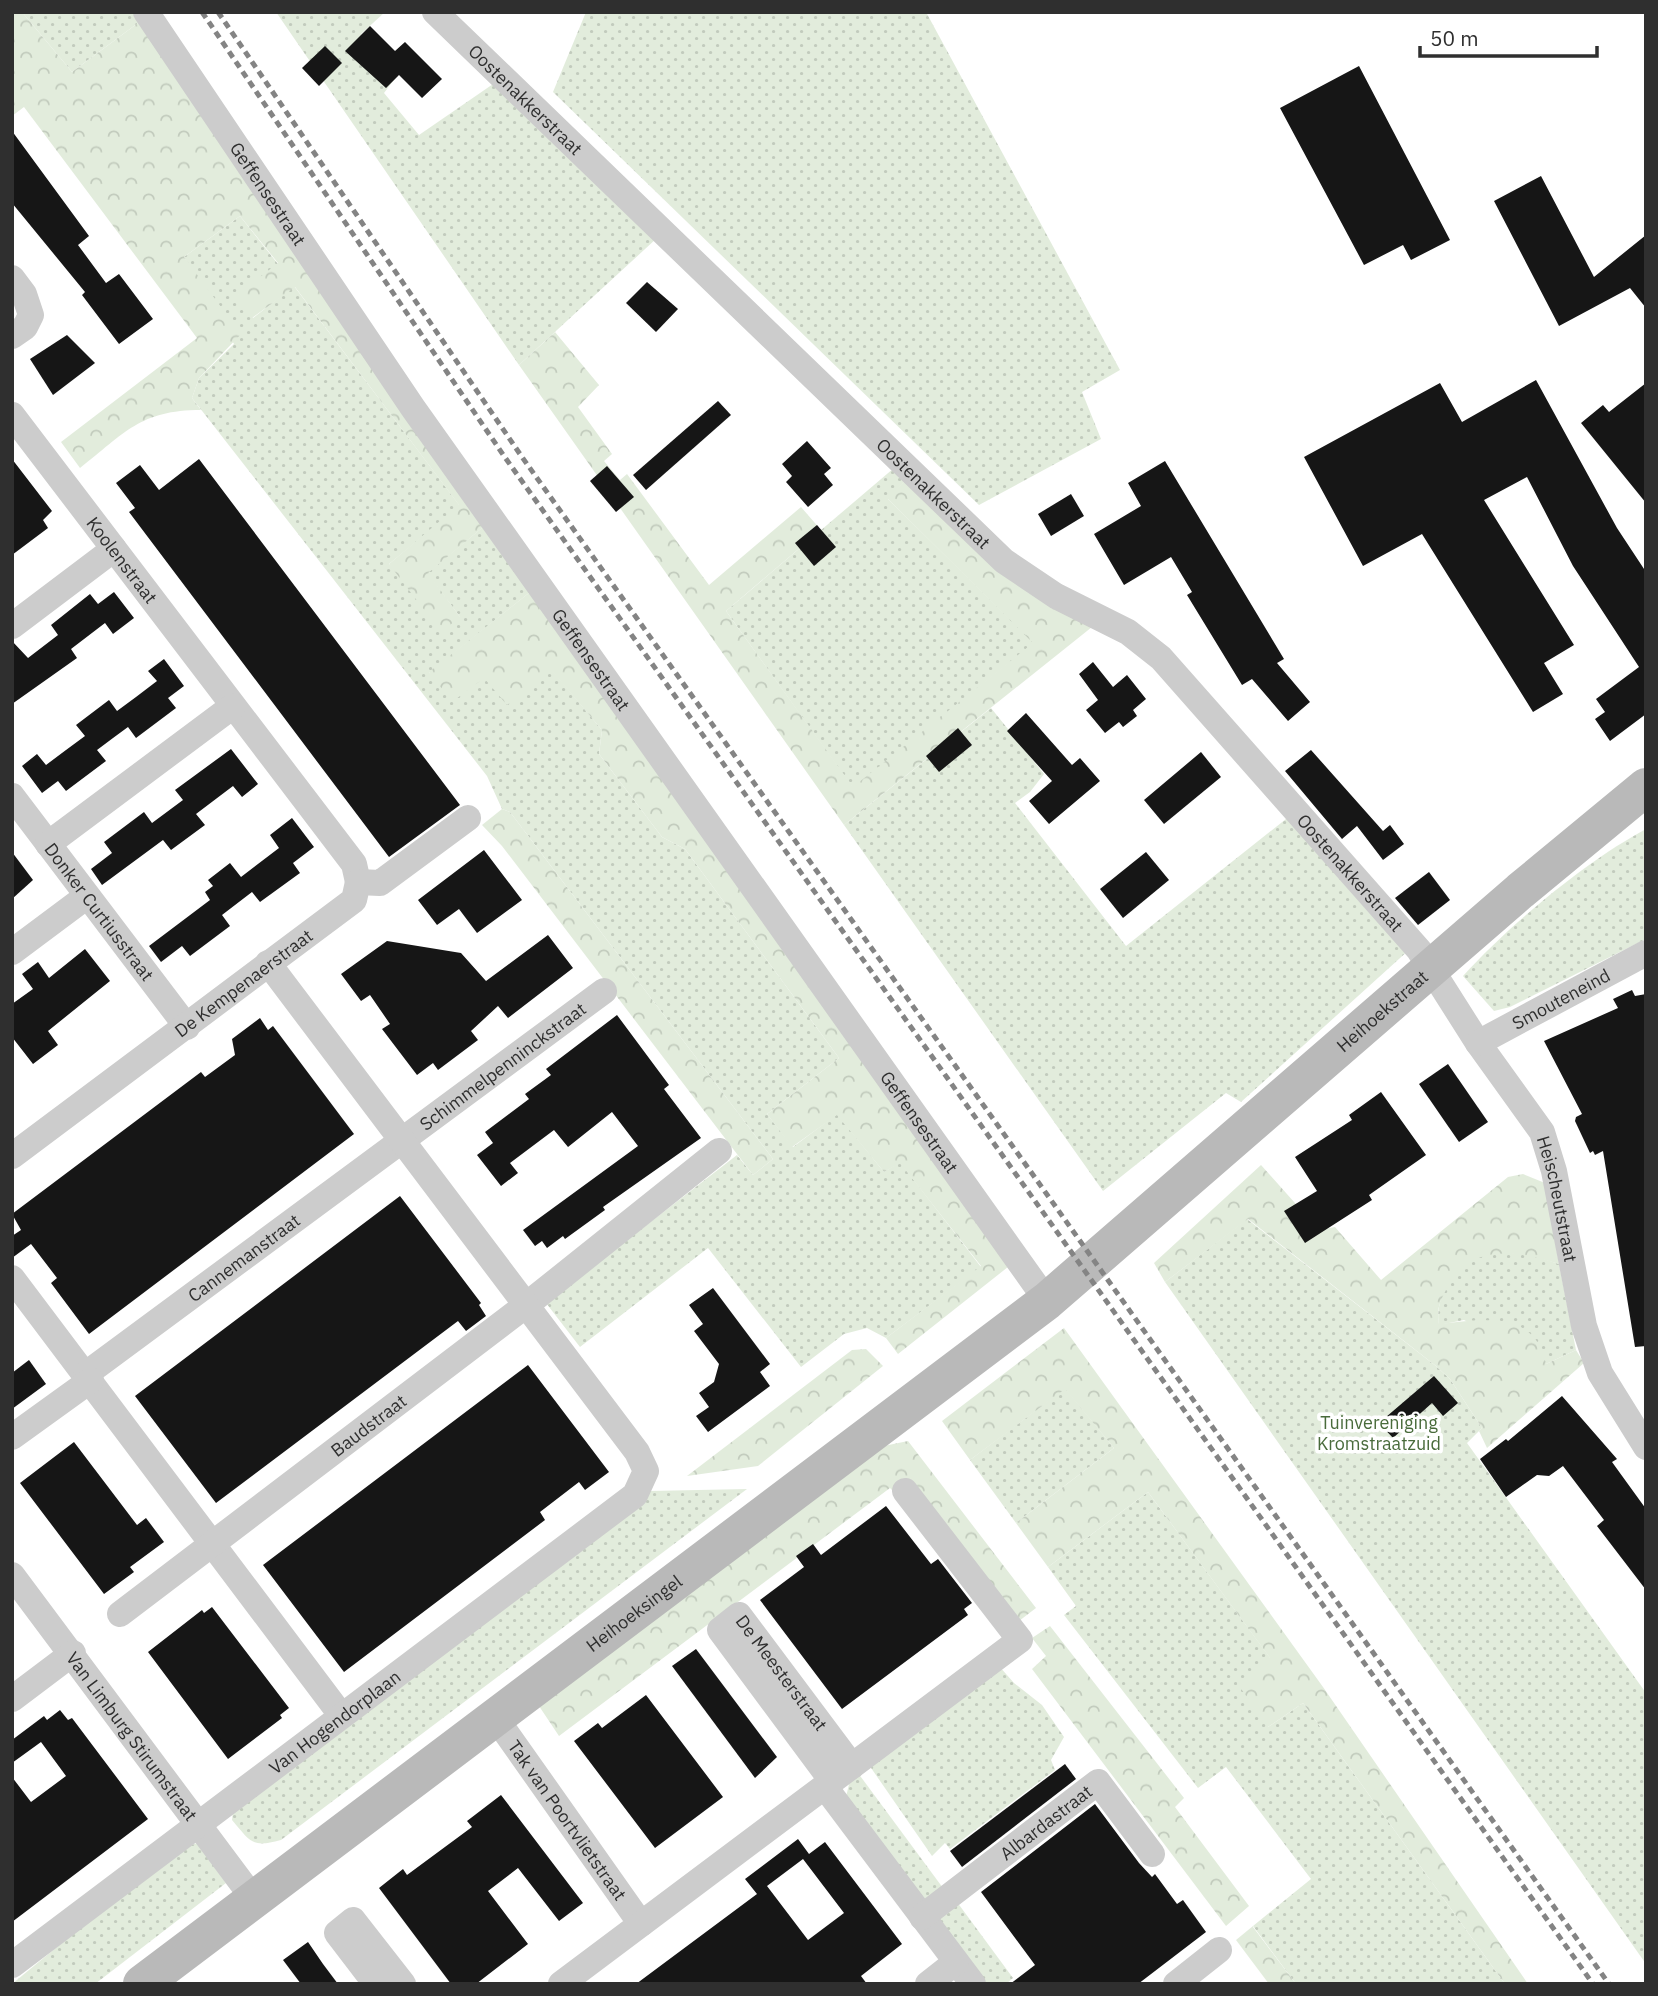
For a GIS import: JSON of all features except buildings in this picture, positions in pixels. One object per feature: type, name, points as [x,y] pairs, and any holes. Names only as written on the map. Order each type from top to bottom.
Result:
[{"type":"street","name":"Geffensestraat","points":[[146,12],[414,408],[1047,1301]]},
{"type":"street","name":"Oostenakkerstraat","points":[[435,12],[1004,561],[1056,596],[1128,632],[1161,658],[1419,950],[1431,969]]},
{"type":"street","points":[[12,278],[24,294],[31,315],[25,327],[12,336]]},
{"type":"street","name":"Koolenstraat","points":[[12,415],[354,864],[358,883]]},
{"type":"street","points":[[12,626],[114,548]]},
{"type":"street","points":[[48,844],[233,706]]},
{"type":"street","name":"Heihoekstraat","points":[[1122,1238],[1431,969],[1646,787]]},
{"type":"street","name":"Donker Curtiusstraat","points":[[12,796],[187,1027]]},
{"type":"street","points":[[358,883],[380,883],[468,818]]},
{"type":"street","name":"De Kempenaerstraat","points":[[12,1156],[354,900],[358,883]]},
{"type":"street","points":[[12,952],[88,896]]},
{"type":"street","name":"Smouteneind","points":[[1478,1043],[1646,953]]},
{"type":"street","name":"Schimmelpenninckstraat","points":[[268,963],[637,1452],[646,1471]]},
{"type":"street","name":"Heischeutstraat","points":[[1431,969],[1478,1043],[1542,1132],[1553,1171],[1584,1326],[1600,1373],[1646,1447]]},
{"type":"street","name":"Schimmelpenninckstraat","points":[[401,1140],[604,991]]},
{"type":"street","name":"Cannemanstraat","points":[[12,1437],[401,1140]]},
{"type":"street","points":[[525,1306],[719,1151]]},
{"type":"street","name":"Heihoeksingel","points":[[142,1984],[1047,1301],[1122,1238]]},
{"type":"street","points":[[12,1278],[341,1715]]},
{"type":"street","name":"Baudstraat","points":[[120,1614],[525,1306]]},
{"type":"street","name":"Van Hogendorplaan","points":[[12,1965],[635,1495],[646,1471]]},
{"type":"street","points":[[561,1984],[1020,1640],[905,1491]]},
{"type":"street","name":"Van Limburg Stirumstraat","points":[[12,1576],[253,1898]]},
{"type":"street","name":"De Meesterstraat","points":[[739,1615],[836,1778],[720,1630],[739,1615]]},
{"type":"street","points":[[12,1699],[72,1653]]},
{"type":"street","name":"Tak van Poortvlietstraat","points":[[495,1717],[641,1924]]},
{"type":"street","points":[[836,1778],[922,1917],[973,1984]]},
{"type":"street","name":"Albardastraat","points":[[922,1917],[1098,1782],[1152,1854]]},
{"type":"street","points":[[376,1984],[337,1933],[353,1920],[403,1984]]},
{"type":"street","points":[[1176,1984],[1219,1950]]},
{"type":"street","points":[[928,1984],[957,1962]]},
{"type":"green space","points":[[12,12],[22,12],[72,72],[142,20],[488,523],[428,573],[460,617],[441,632],[389,564],[459,505],[295,287],[252,318],[236,296],[278,263],[240,216],[184,257],[241,334],[199,378],[192,398],[201,410],[180,411],[148,419],[122,434],[80,468],[61,442],[197,338],[24,107],[12,116]]},
{"type":"green space","points":[[22,12],[137,12],[142,20],[72,72]]},
{"type":"green space","points":[[276,12],[385,12],[361,34],[397,76],[384,93],[419,135],[496,82],[657,238],[519,365]]},
{"type":"green space","points":[[586,12],[926,12],[1120,370],[1082,392],[1101,439],[979,505],[553,92]]},
{"type":"green space","points":[[240,216],[278,264],[237,296],[253,318],[294,286],[460,506],[389,564],[460,617],[427,573],[488,523],[534,589],[429,673],[485,677],[552,670],[602,730],[599,754],[662,837],[685,849],[839,1058],[767,1114],[793,1147],[837,1114],[884,1172],[900,1162],[981,1267],[886,1338],[867,1328],[844,1334],[801,1367],[708,1248],[580,1347],[546,1303],[737,1155],[753,1175],[773,1159],[510,812],[502,809],[487,776],[192,398],[199,378],[234,344],[184,257]]},
{"type":"green space","points":[[555,332],[599,385],[578,407],[612,454],[604,461],[620,480],[627,474],[709,585],[801,507],[821,530],[726,611],[853,787],[1033,643],[887,498],[906,480],[1097,623],[844,825],[519,365]]},
{"type":"green space","points":[[894,468],[906,480],[888,499],[1034,643],[853,788],[726,611]]},
{"type":"green space","points":[[534,589],[1013,1263],[898,1354],[886,1338],[981,1266],[900,1163],[884,1172],[837,1115],[792,1147],[767,1114],[839,1058],[685,849],[662,837],[599,754],[602,730],[552,671],[507,705],[484,678],[452,702],[429,672]]},
{"type":"green space","points":[[991,708],[1044,774],[1030,792],[1015,803],[1126,946],[1291,815],[1410,949],[1241,1102],[1226,1093],[1103,1191],[844,825]]},
{"type":"green space","points":[[502,809],[510,812],[773,1159],[753,1175],[502,846],[482,825]]},
{"type":"green space","points":[[1646,829],[1646,939],[1510,1007],[1494,1011],[1463,976],[1502,936],[1549,896],[1598,858]]},
{"type":"green space","points":[[1261,1165],[1319,1230],[1335,1227],[1381,1280],[1508,1177],[1523,1174],[1545,1183],[1559,1264],[1512,1254],[1482,1257],[1469,1263],[1457,1273],[1441,1301],[1438,1310],[1439,1324],[1488,1320],[1504,1322],[1531,1334],[1540,1346],[1546,1364],[1576,1350],[1584,1363],[1487,1448],[1479,1431],[1482,1428],[1450,1379],[1248,1219],[1165,1282],[1154,1263]]},
{"type":"green space","name":"Tuinvereniging Kromstraatzuid","points":[[1247,1219],[1450,1379],[1482,1428],[1467,1443],[1646,1693],[1646,1964],[1165,1282]]},
{"type":"green space","points":[[1501,1252],[1532,1255],[1559,1264],[1576,1350],[1546,1364],[1464,1320],[1439,1325],[1439,1306],[1451,1278],[1465,1264],[1476,1258]]},
{"type":"green space","points":[[1064,1328],[1323,1687],[1528,1984],[1505,1984],[1303,1703],[1268,1727],[1237,1683],[1270,1658],[1148,1492],[1048,1567],[1016,1523],[1114,1448],[1065,1389],[970,1460],[942,1421]]},
{"type":"green space","points":[[866,1349],[883,1366],[758,1466],[687,1476],[852,1350]]},
{"type":"green space","points":[[1065,1388],[1114,1448],[1016,1523],[970,1460]]},
{"type":"green space","points":[[908,1441],[1036,1608],[1019,1621],[890,1488],[559,1736],[537,1703],[879,1447]]},
{"type":"green space","points":[[747,1489],[281,1840],[263,1843],[252,1841],[232,1820],[233,1811],[649,1491]]},
{"type":"green space","points":[[1148,1492],[1271,1659],[1268,1727],[1303,1703],[1505,1984],[1296,1984],[1253,1926],[1311,1879],[1226,1767],[1198,1788],[1064,1615],[1076,1606],[1048,1567]]},
{"type":"green space","points":[[1050,1626],[1184,1798],[1175,1807],[1249,1906],[1226,1926],[1032,1669],[1046,1656],[1032,1638]]},
{"type":"green space","points":[[999,1666],[1014,1683],[1042,1705],[1064,1737],[1051,1760],[1055,1770],[950,1849],[945,1843],[932,1856],[869,1765]]},
{"type":"green space","points":[[858,1773],[943,1888],[922,1903],[846,1797],[850,1780]]},
{"type":"green space","points":[[197,1843],[226,1883],[95,1984],[12,1984],[171,1853]]},
{"type":"green space","points":[[957,1902],[1013,1978],[1006,1984],[984,1984],[935,1917]]},
{"type":"green space","points":[[1253,1926],[1296,1984],[1269,1984],[1236,1940]]},
{"type":"railway","points":[[202,12],[504,456],[1593,1984]]},
{"type":"railway","points":[[218,12],[522,457],[1609,1984]]}]
